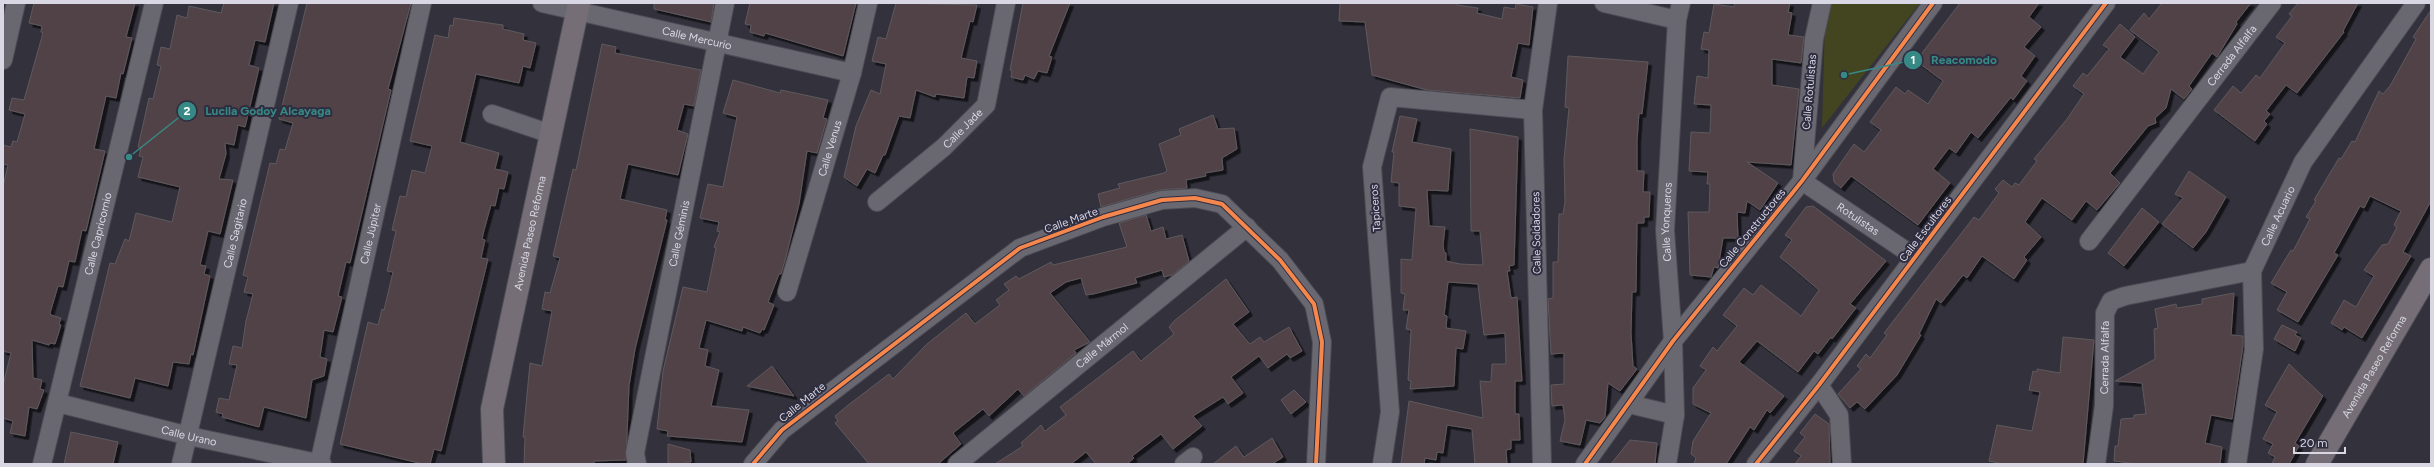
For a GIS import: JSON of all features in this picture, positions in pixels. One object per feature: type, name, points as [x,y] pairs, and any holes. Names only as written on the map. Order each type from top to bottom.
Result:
[{"type":"main road","name":"Avenida Paseo Reforma","points":[[494,464],[492,409],[578,7]]},
{"type":"main road","name":"Avenida Paseo Reforma","points":[[2317,464],[2431,269]]},
{"type":"street","points":[[3,60],[16,3]]},
{"type":"street","name":"Calle Capricornio","points":[[42,464],[154,3]]},
{"type":"street","name":"Calle Sagitario","points":[[181,464],[189,436],[289,3]]},
{"type":"street","name":"Calle Júpiter","points":[[320,464],[422,3]]},
{"type":"street","name":"Calle Mercurio","points":[[542,3],[578,7],[715,42],[852,73]]},
{"type":"street","name":"Calle Géminis","points":[[637,464],[635,453],[715,42],[725,3]]},
{"type":"street","name":"Calle Venus","points":[[786,292],[852,73],[868,3]]},
{"type":"street","name":"Calle Jade","points":[[877,202],[944,147],[986,105],[1006,3]]},
{"type":"street","name":"Calle Soldadores","points":[[1542,464],[1533,110],[1548,3]]},
{"type":"street","points":[[1604,3],[1677,20]]},
{"type":"street","name":"Calle Yonqueros","points":[[1667,464],[1675,415],[1673,341],[1665,230],[1677,20],[1681,3]]},
{"type":"street","name":"Calle Rotulistas","points":[[1802,181],[1814,39],[1822,3]]},
{"type":"street","name":"Calle Constructores","points":[[1585,464],[1673,341],[1802,181],[1934,3]]},
{"type":"street","name":"Calle Escultores","points":[[1756,464],[1819,386],[2106,3]]},
{"type":"street","name":"Cerrada Alfalfa","points":[[2089,241],[2272,3]]},
{"type":"street","name":"Calle Acuario","points":[[2237,464],[2254,350],[2252,271],[2303,162],[2416,3]]},
{"type":"street","name":"Tapiceros","points":[[1382,464],[1390,412],[1372,167],[1390,97],[1533,110]]},
{"type":"street","points":[[492,114],[551,134]]},
{"type":"street","name":"Rotulistas","points":[[1802,181],[1915,257]]},
{"type":"street","name":"Calle Marte","points":[[752,464],[782,430],[1020,248],[1103,217],[1162,200],[1195,198],[1222,204],[1280,260],[1314,304],[1322,342],[1316,464]]},
{"type":"street","name":"Calle Mármol","points":[[957,464],[1247,227]]},
{"type":"street","name":"Cerrada Alfalfa","points":[[2096,464],[2104,406],[2105,313],[2111,301],[2125,296],[2252,271]]},
{"type":"street","points":[[1819,386],[1839,415],[1842,464]]},
{"type":"street","name":"Calle Urano","points":[[58,403],[189,436],[320,464]]},
{"type":"street","points":[[1629,404],[1675,415]]},
{"type":"green space","points":[[1830,3],[1920,3],[1822,128],[1825,21]]},
{"type":"building","points":[[34,3],[135,3],[126,37],[132,38],[123,74],[121,73],[116,98],[106,96],[94,149],[105,151],[86,231],[82,230],[75,262],[69,261],[63,287],[58,286],[50,313],[51,315],[61,318],[59,324],[61,325],[55,344],[50,343],[49,345],[32,340],[33,378],[42,380],[40,389],[44,390],[37,409],[29,407],[25,436],[10,433],[13,421],[3,418],[3,385],[11,353],[3,351],[3,187],[8,165],[3,164],[3,145],[11,147],[13,141],[17,142],[25,114],[9,110],[12,98],[24,100],[43,33],[41,32],[42,26],[29,23]]},
{"type":"building","points":[[224,3],[274,3],[265,42],[255,40],[249,65],[259,68],[245,127],[238,125],[234,145],[225,143],[226,154],[219,179],[233,180],[220,234],[208,231],[200,265],[206,266],[204,274],[210,276],[193,355],[191,354],[189,364],[173,362],[168,386],[135,378],[130,398],[80,386],[110,263],[115,264],[125,239],[129,241],[136,213],[172,222],[180,187],[138,177],[143,157],[139,156],[141,148],[138,147],[149,98],[153,99],[161,66],[157,65],[161,47],[170,49],[177,15],[187,18],[189,6],[221,13]]},
{"type":"building","points":[[307,3],[411,3],[388,89],[391,90],[350,263],[346,262],[338,296],[342,297],[333,332],[324,330],[320,357],[327,359],[324,376],[312,380],[306,418],[264,407],[259,427],[222,417],[223,414],[216,412],[219,398],[229,400],[237,365],[229,364],[233,346],[242,348],[246,321],[253,294],[244,292],[248,277],[243,275],[270,163],[276,164],[280,149],[285,150],[293,123],[279,119]]},
{"type":"building","points":[[654,3],[714,3],[711,22],[654,9]]},
{"type":"building","points":[[750,3],[856,3],[843,56],[765,33],[764,36],[750,32],[751,25],[745,24]]},
{"type":"building","points":[[896,3],[977,5],[973,22],[970,21],[961,58],[977,61],[974,78],[967,77],[964,98],[936,94],[935,97],[916,90],[910,118],[899,116],[885,155],[883,155],[875,173],[867,169],[857,186],[844,177],[856,126],[871,90],[880,94],[886,64],[872,61],[878,37],[886,39]]},
{"type":"building","points":[[1023,3],[1070,3],[1049,56],[1052,57],[1047,73],[1038,71],[1034,79],[1025,75],[1023,80],[1011,77],[1012,71],[1010,70]]},
{"type":"building","points":[[1340,3],[1458,3],[1457,5],[1478,8],[1477,13],[1502,19],[1504,7],[1515,9],[1516,4],[1533,7],[1529,45],[1518,43],[1511,77],[1523,80],[1520,98],[1427,90],[1372,75],[1365,22],[1339,21]]},
{"type":"building","points":[[1735,3],[1790,3],[1788,12],[1792,13],[1788,35],[1804,37],[1801,63],[1772,59],[1772,85],[1799,89],[1791,165],[1747,162],[1778,183],[1760,210],[1747,201],[1745,213],[1737,212],[1738,238],[1723,238],[1718,268],[1714,267],[1711,277],[1690,275],[1688,212],[1709,212],[1710,184],[1707,184],[1708,172],[1689,171],[1691,132],[1710,133],[1711,105],[1694,104],[1697,76],[1708,78],[1709,50],[1701,49],[1704,32],[1709,33],[1714,4],[1734,7]]},
{"type":"building","points":[[1960,3],[2039,3],[2029,17],[2041,27],[2024,47],[2035,56],[2021,76],[2027,81],[2013,100],[2011,97],[1978,138],[1971,132],[1956,153],[1949,148],[1933,169],[1950,183],[1918,225],[1851,176],[1841,188],[1834,182],[1833,174],[1854,144],[1864,152],[1881,130],[1870,122],[1896,87],[1905,94],[1908,90],[1928,104],[1943,81],[1916,61]]},
{"type":"building","points":[[2162,3],[2251,3],[2236,22],[2237,24],[2217,57],[2212,53],[2189,86],[2192,89],[2184,99],[2171,89],[2166,108],[2155,118],[2156,123],[2148,126],[2110,173],[2120,183],[2097,210],[2086,201],[2072,220],[2042,198],[2025,222],[2041,237],[2024,257],[2027,260],[2014,279],[1982,256],[1967,278],[1963,275],[1941,303],[1936,299],[1919,334],[1921,335],[1897,375],[1865,409],[1857,402],[1850,408],[1838,394],[1861,369],[1857,366],[1866,354],[1870,358],[1887,335],[1884,333],[1974,217],[1979,220],[1999,193],[1995,189],[2003,180],[2012,187],[2015,183],[2019,185],[2037,161],[2034,159],[2067,119],[2084,94],[2073,86],[2083,73],[2087,76],[2109,49],[2103,45],[2120,24],[2135,37],[2120,57],[2143,74],[2159,52],[2130,30],[2144,13],[2149,19]]},
{"type":"building","points":[[2298,3],[2358,3],[2343,31],[2344,32],[2297,93],[2286,85],[2266,111],[2270,114],[2264,121],[2267,124],[2255,141],[2214,110],[2233,86],[2241,93],[2256,75],[2260,78],[2285,43],[2276,37],[2292,16],[2289,14]]},
{"type":"building","points":[[2431,10],[2431,201],[2403,252],[2411,256],[2362,338],[2344,327],[2342,330],[2331,323],[2344,300],[2356,307],[2374,276],[2364,270],[2382,245],[2388,244],[2397,227],[2394,225],[2401,211],[2370,196],[2364,208],[2360,206],[2334,253],[2338,255],[2298,322],[2277,310],[2287,292],[2271,283],[2291,250],[2293,251],[2310,219],[2306,217],[2316,201],[2314,200],[2339,158],[2341,159],[2352,141],[2355,142],[2379,91],[2383,94],[2390,86],[2416,39],[2413,37]]},
{"type":"building","points":[[454,18],[503,25],[503,29],[524,34],[523,40],[536,43],[530,68],[523,66],[519,83],[476,74],[460,142],[499,153],[495,169],[508,172],[504,189],[499,188],[495,206],[491,205],[484,230],[482,239],[485,240],[481,258],[488,259],[441,451],[434,449],[430,464],[423,464],[340,444],[368,322],[378,325],[382,309],[384,310],[393,272],[387,271],[396,231],[392,230],[400,196],[406,197],[412,170],[425,173],[432,146],[410,141],[435,35],[448,38],[450,25],[453,26]]},
{"type":"building","points":[[602,44],[616,47],[615,53],[701,70],[694,106],[684,104],[677,130],[688,134],[678,175],[628,164],[620,199],[667,210],[665,220],[667,220],[635,349],[629,386],[626,460],[594,461],[594,464],[524,464],[525,437],[523,437],[530,363],[542,366],[552,311],[542,309],[545,292],[550,293],[560,258],[553,256],[573,169],[576,170]]},
{"type":"building","points":[[1568,56],[1648,62],[1642,114],[1639,113],[1637,140],[1637,171],[1644,171],[1643,192],[1650,192],[1649,217],[1644,217],[1644,223],[1637,223],[1636,292],[1632,292],[1631,333],[1633,366],[1637,369],[1620,391],[1608,383],[1605,417],[1600,423],[1586,420],[1580,445],[1560,441],[1565,420],[1563,405],[1552,406],[1551,385],[1564,384],[1564,353],[1551,354],[1548,299],[1553,298],[1553,262],[1558,262],[1559,214],[1563,214],[1565,202],[1564,159],[1569,108],[1565,107]]},
{"type":"building","points":[[733,80],[780,93],[781,90],[828,100],[823,118],[827,119],[817,153],[807,151],[799,204],[781,274],[779,274],[768,302],[774,305],[764,330],[762,329],[760,333],[743,327],[742,331],[706,320],[699,348],[708,350],[705,366],[719,370],[711,406],[749,410],[742,442],[667,436],[668,431],[657,429],[663,371],[683,287],[707,292],[716,248],[714,247],[720,232],[717,231],[719,222],[700,218],[708,184],[723,187],[737,117],[723,113]]},
{"type":"building","points":[[1213,115],[1218,129],[1234,128],[1237,149],[1222,158],[1223,170],[1205,173],[1206,176],[1186,180],[1187,188],[1159,190],[1101,207],[1098,194],[1120,188],[1118,184],[1167,171],[1159,144],[1181,135],[1179,129]]},
{"type":"building","points":[[1400,116],[1417,119],[1412,142],[1451,149],[1448,191],[1427,190],[1429,226],[1445,227],[1443,245],[1444,252],[1446,253],[1446,261],[1460,264],[1483,265],[1480,231],[1471,231],[1470,129],[1518,137],[1514,265],[1509,266],[1510,271],[1507,271],[1511,298],[1517,297],[1522,381],[1515,381],[1515,414],[1519,414],[1520,440],[1511,440],[1511,449],[1506,450],[1507,464],[1475,464],[1472,429],[1447,425],[1443,453],[1437,452],[1436,460],[1425,458],[1424,464],[1401,464],[1409,401],[1483,418],[1480,381],[1491,382],[1492,364],[1506,364],[1505,333],[1484,335],[1478,284],[1448,282],[1444,315],[1447,316],[1446,328],[1466,331],[1463,349],[1456,348],[1454,386],[1410,389],[1411,381],[1408,380],[1411,330],[1406,329],[1409,310],[1403,310],[1405,294],[1401,293],[1401,259],[1412,260],[1416,208],[1399,206],[1399,183],[1391,182],[1394,152],[1392,152]]},
{"type":"building","points":[[2189,171],[2226,197],[2206,232],[2193,248],[2162,224],[2183,198],[2175,194]]},
{"type":"building","points":[[1813,206],[1886,261],[1850,304],[1856,308],[1832,339],[1831,337],[1818,354],[1814,351],[1798,372],[1757,341],[1739,362],[1784,396],[1770,413],[1767,410],[1754,430],[1750,427],[1726,464],[1694,464],[1696,458],[1691,454],[1693,441],[1711,413],[1693,404],[1693,388],[1706,370],[1700,366],[1713,347],[1717,351],[1737,326],[1723,315],[1744,288],[1753,295],[1761,285],[1801,316],[1819,290],[1780,257],[1792,240],[1785,235],[1806,207]]},
{"type":"building","points":[[2142,208],[2159,222],[2124,266],[2108,253]]},
{"type":"building","points":[[1146,215],[1151,231],[1163,227],[1166,239],[1182,235],[1189,261],[1172,275],[1164,277],[1162,270],[1135,278],[1137,283],[1093,294],[1086,295],[1081,278],[1066,282],[1050,293],[1090,342],[1074,350],[1076,353],[1024,396],[1018,389],[989,416],[983,409],[953,433],[961,444],[938,464],[869,464],[835,423],[838,421],[835,416],[889,374],[893,379],[927,344],[966,313],[975,324],[1000,305],[996,300],[1009,290],[1004,284],[1016,276],[1019,279],[1051,262],[1053,265],[1127,247],[1119,223]]},
{"type":"building","points":[[1226,279],[1249,312],[1233,324],[1250,344],[1260,337],[1264,342],[1289,327],[1302,351],[1290,358],[1287,354],[1268,368],[1259,356],[1231,377],[1243,393],[1228,404],[1223,397],[1193,416],[1202,426],[1173,449],[1161,434],[1132,456],[1134,458],[1127,464],[1096,464],[1086,452],[1071,464],[995,464],[1023,446],[1021,443],[1041,425],[1045,431],[1066,415],[1060,407],[1133,351],[1141,361],[1174,334],[1169,327],[1174,321]]},
{"type":"building","points":[[2234,293],[2231,335],[2243,336],[2243,346],[2232,419],[2211,415],[2205,443],[2222,447],[2220,464],[2137,464],[2114,461],[2115,446],[2118,446],[2121,419],[2134,418],[2134,415],[2146,414],[2142,383],[2115,381],[2155,359],[2154,329],[2158,328],[2155,309],[2176,304],[2177,308],[2202,304],[2202,299]]},
{"type":"building","points":[[2282,325],[2297,332],[2295,335],[2301,338],[2295,351],[2274,339]]},
{"type":"building","points":[[2063,337],[2094,340],[2083,464],[2003,464],[1989,461],[1997,425],[2032,431],[2040,392],[2029,390],[2033,371],[2037,372],[2037,369],[2060,373]]},
{"type":"building","points":[[2289,364],[2323,396],[2295,443],[2299,446],[2289,464],[2272,464],[2275,457],[2268,453],[2273,444],[2263,439],[2277,412],[2265,405]]},
{"type":"building","points":[[772,366],[794,396],[747,386]]},
{"type":"building","points":[[1294,390],[1306,402],[1291,414],[1281,400]]},
{"type":"building","points":[[1815,414],[1829,424],[1830,464],[1795,464],[1801,456],[1794,451],[1805,437],[1800,433]]},
{"type":"building","points":[[71,432],[118,442],[113,464],[64,464]]},
{"type":"building","points":[[1272,438],[1283,457],[1272,464],[1213,464],[1236,446],[1244,457]]},
{"type":"building","points":[[1630,440],[1657,443],[1655,464],[1611,464]]},
{"type":"building","points":[[668,444],[690,450],[691,462],[686,462],[686,464],[668,464]]},
{"type":"cycle path","points":[[1585,464],[1673,341],[1802,181],[1933,3]]},
{"type":"cycle path","points":[[1756,464],[1819,385],[2106,3]]},
{"type":"cycle path","points":[[753,464],[782,430],[1020,248],[1103,217],[1162,200],[1195,198],[1222,204],[1280,260],[1314,304],[1322,342],[1316,464]]},
{"type":"place","name":"Reacomodo","points":[[1844,75]]},
{"type":"place","name":"Lucila Godoy Alcayaga","points":[[129,157]]}]
